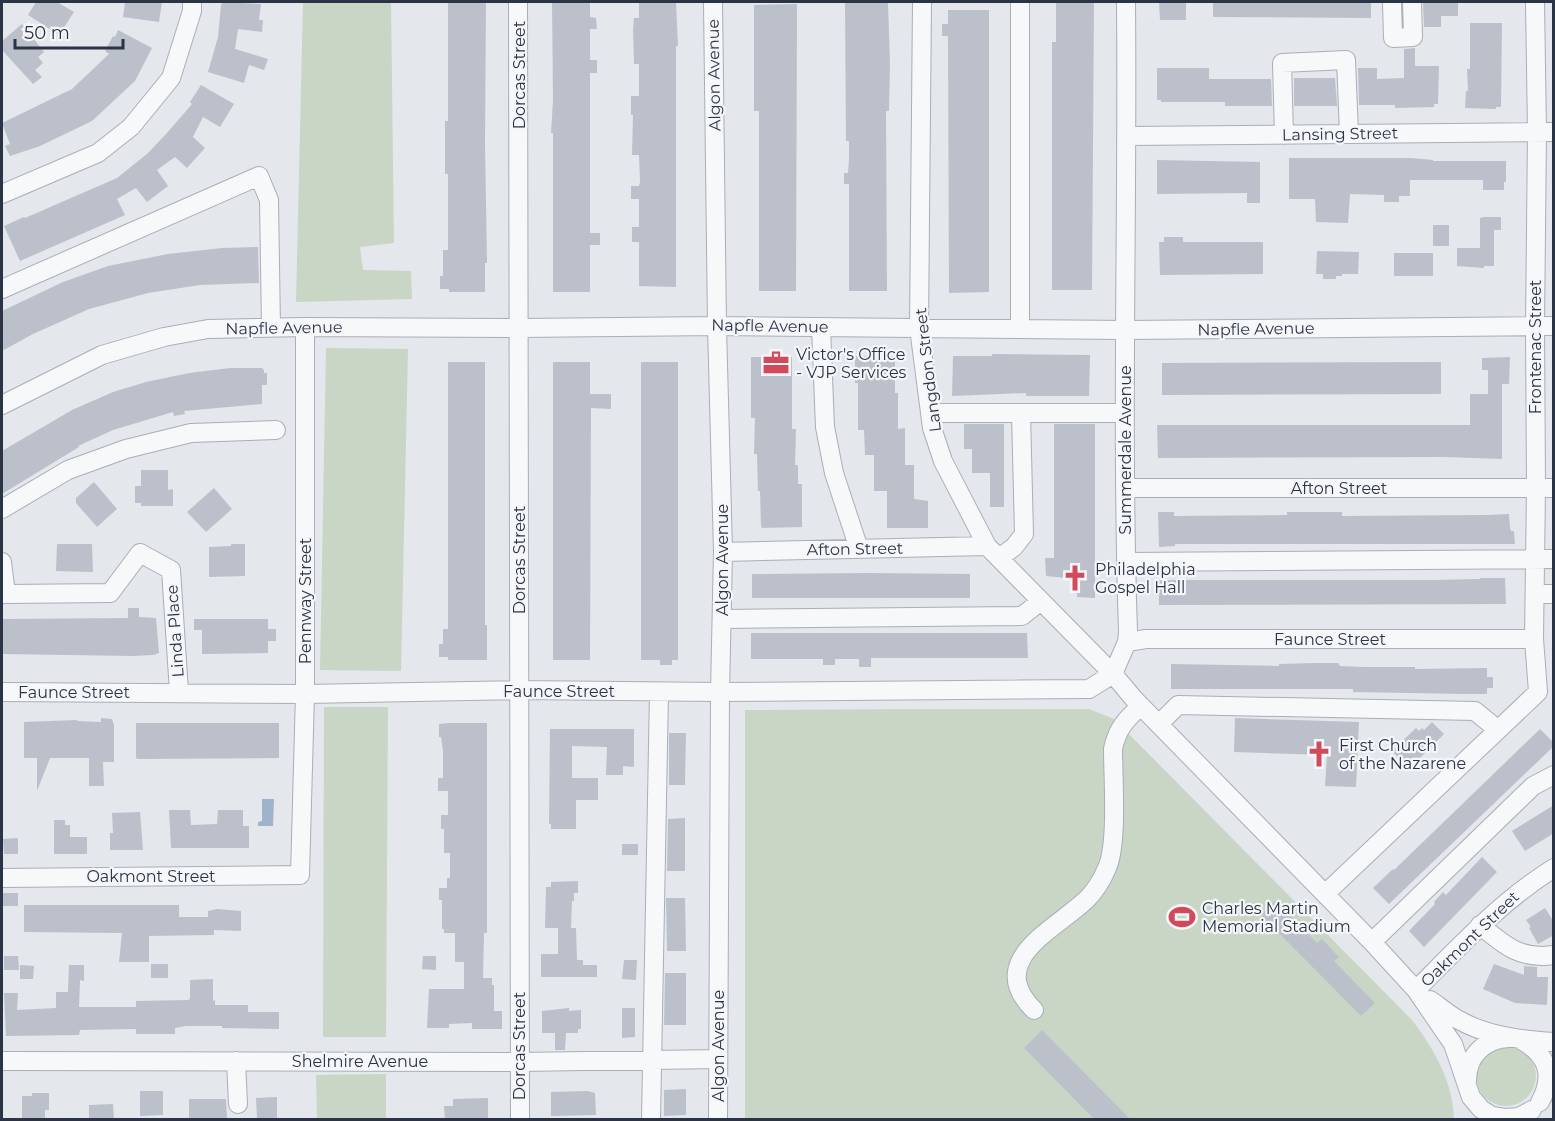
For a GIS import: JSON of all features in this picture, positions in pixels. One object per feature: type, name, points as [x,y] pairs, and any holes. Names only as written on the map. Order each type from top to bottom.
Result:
[{"type":"street","points":[[2,194],[98,153],[131,127],[171,78],[192,11],[192,2]]},
{"type":"street","name":"Dorcas Street","points":[[518,2],[520,1119]]},
{"type":"street","name":"Algon Avenue","points":[[713,2],[717,326],[723,552],[718,1119]]},
{"type":"street","name":"Langdon Street","points":[[922,2],[920,328],[932,428],[944,461],[993,552],[1113,674]]},
{"type":"street","points":[[1020,2],[1020,329]]},
{"type":"street","name":"Summerdale Avenue","points":[[1113,674],[1127,642],[1126,2]]},
{"type":"street","points":[[1392,2],[1394,38],[1413,37],[1412,2]]},
{"type":"street","name":"Frontenac Street","points":[[1534,2],[1545,132],[1545,220],[1535,326],[1545,418],[1544,559],[1535,594],[1534,639],[1546,692]]},
{"type":"street","points":[[1284,135],[1282,63],[1346,60],[1349,134]]},
{"type":"street","name":"Lansing Street","points":[[1127,136],[1545,132]]},
{"type":"street","points":[[2,289],[259,176],[269,200],[271,328]]},
{"type":"street","name":"Napfle Avenue","points":[[2,405],[102,355],[164,337],[208,329],[717,326],[1125,330],[1554,326]]},
{"type":"street","name":"Pennway Street","points":[[300,875],[305,694],[305,327]]},
{"type":"street","points":[[821,327],[825,427],[834,473],[859,549]]},
{"type":"street","points":[[930,413],[1125,413]]},
{"type":"street","points":[[993,552],[1014,547],[1024,534],[1021,413]]},
{"type":"street","points":[[2,509],[68,470],[126,449],[191,433],[276,430]]},
{"type":"street","name":"Afton Street","points":[[1125,488],[1545,488]]},
{"type":"street","name":"Afton Street","points":[[723,552],[859,549],[993,552]]},
{"type":"street","name":"Linda Place","points":[[4,594],[110,593],[140,553],[171,570],[178,692]]},
{"type":"street","points":[[1126,562],[1544,559]]},
{"type":"street","points":[[2,562],[4,594]]},
{"type":"street","points":[[1535,594],[1554,594]]},
{"type":"street","points":[[722,619],[1022,616],[1041,601]]},
{"type":"street","name":"Faunce Street","points":[[1127,642],[1146,639],[1534,639]]},
{"type":"street","points":[[1113,674],[1141,706],[1416,990],[1453,1044],[1470,1094],[1485,1112],[1499,1118],[1514,1118],[1532,1110],[1554,1087]]},
{"type":"street","name":"Faunce Street","points":[[2,692],[305,694],[519,690],[720,692],[1089,689],[1113,674]]},
{"type":"street","points":[[651,1119],[659,692]]},
{"type":"street","points":[[1325,894],[1498,730],[1546,692]]},
{"type":"street","points":[[1159,724],[1178,705],[1190,705],[1475,711],[1498,730]]},
{"type":"street","points":[[1034,1010],[1023,1000],[1019,991],[1016,978],[1018,964],[1025,951],[1087,898],[1101,883],[1109,865],[1112,848],[1113,749],[1116,736],[1124,721],[1141,706]]},
{"type":"street","points":[[1372,942],[1533,786],[1554,775]]},
{"type":"street","name":"Oakmont Street","points":[[1416,990],[1480,925],[1529,883],[1554,867]]},
{"type":"street","name":"Oakmont Street","points":[[2,878],[300,875]]},
{"type":"street","points":[[1480,925],[1507,948],[1526,955],[1554,956]]},
{"type":"street","points":[[1416,990],[1457,1019],[1533,1046],[1546,1065],[1548,1083],[1532,1110]]},
{"type":"street","points":[[1474,1119],[1467,1072],[1475,1054],[1488,1043],[1514,1038],[1554,1042]]},
{"type":"street","name":"Shelmire Avenue","points":[[2,1061],[519,1062],[718,1059]]},
{"type":"street","points":[[236,1061],[238,1104]]},
{"type":"green space","points":[[303,2],[391,2],[394,243],[360,247],[363,270],[411,271],[412,299],[296,302]]},
{"type":"green space","points":[[326,348],[408,349],[401,671],[320,670]]},
{"type":"green space","points":[[324,707],[388,707],[386,1037],[323,1037]]},
{"type":"green space","points":[[1089,709],[1114,719],[1412,1020],[1428,1042],[1441,1066],[1450,1092],[1454,1119],[745,1119],[745,710]]},
{"type":"green space","points":[[1500,1046],[1512,1046],[1523,1051],[1531,1059],[1536,1076],[1534,1088],[1523,1101],[1512,1106],[1500,1106],[1489,1101],[1481,1093],[1476,1082],[1476,1070],[1481,1059],[1489,1051]]},
{"type":"green space","points":[[386,1074],[386,1119],[317,1119],[316,1075]]},
{"type":"water","points":[[262,799],[274,799],[273,826],[258,826],[258,822],[262,821]]},
{"type":"building","points":[[36,2],[57,2],[74,12],[59,35],[28,15]]},
{"type":"building","points":[[125,2],[162,2],[159,22],[123,17]]},
{"type":"building","points":[[223,2],[261,4],[259,20],[263,20],[262,32],[238,29],[235,49],[268,59],[264,70],[249,65],[244,83],[208,72],[218,37]]},
{"type":"building","points":[[448,2],[486,2],[487,263],[485,263],[485,292],[449,292],[449,289],[440,289],[440,276],[443,276],[443,250],[448,250],[445,121],[448,121]]},
{"type":"building","points":[[552,2],[590,2],[590,17],[596,18],[597,29],[590,29],[590,60],[597,60],[597,73],[590,73],[590,233],[600,233],[600,245],[590,245],[590,292],[553,292]]},
{"type":"building","points":[[639,2],[676,2],[678,46],[676,46],[676,287],[639,286],[639,242],[632,242],[632,227],[639,227],[639,199],[631,199],[631,186],[639,186],[640,182],[639,155],[632,155],[631,96],[639,96],[639,64],[634,64],[633,29],[634,18],[639,18]]},
{"type":"building","points":[[1056,2],[1094,2],[1092,290],[1052,290],[1052,42],[1056,42]]},
{"type":"building","points":[[1159,2],[1186,2],[1186,20],[1160,20]]},
{"type":"building","points":[[1213,2],[1371,2],[1371,18],[1213,17]]},
{"type":"building","points":[[1423,2],[1458,2],[1458,16],[1441,16],[1441,27],[1424,27]]},
{"type":"building","points":[[845,3],[888,3],[890,64],[889,111],[886,111],[887,291],[849,291],[849,184],[844,184],[844,173],[848,173],[849,159],[849,141],[846,141]]},
{"type":"building","points":[[797,4],[796,291],[759,291],[759,111],[754,111],[754,5]]},
{"type":"building","points":[[948,10],[989,10],[989,292],[949,293],[948,36],[942,36],[942,24],[948,24]]},
{"type":"building","points":[[1470,23],[1502,23],[1501,107],[1496,107],[1496,109],[1465,108],[1466,91],[1468,91],[1467,69],[1470,69]]},
{"type":"building","points":[[22,24],[44,52],[38,57],[43,63],[35,70],[42,77],[33,84],[2,50],[2,41]]},
{"type":"building","points":[[118,30],[152,48],[135,81],[92,121],[40,146],[10,156],[5,146],[10,144],[2,123],[72,89],[109,54],[105,51]]},
{"type":"building","points":[[1415,48],[1415,66],[1439,66],[1438,104],[1434,104],[1434,107],[1395,108],[1395,105],[1359,105],[1358,68],[1377,68],[1377,79],[1404,78],[1404,49]]},
{"type":"building","points":[[1157,68],[1209,68],[1209,79],[1271,79],[1272,106],[1225,106],[1225,102],[1161,102],[1157,100]]},
{"type":"building","points":[[1294,78],[1335,78],[1337,106],[1294,106]]},
{"type":"building","points":[[201,85],[234,104],[220,127],[203,117],[193,137],[205,148],[187,168],[175,157],[157,170],[168,186],[147,202],[136,188],[117,199],[125,215],[20,261],[4,226],[117,178],[148,153],[167,133],[192,104],[190,102]]},
{"type":"building","points":[[1289,158],[1506,161],[1506,182],[1504,182],[1504,190],[1483,190],[1483,180],[1410,180],[1410,196],[1399,196],[1399,202],[1384,202],[1384,195],[1350,194],[1348,223],[1316,222],[1315,199],[1289,199]]},
{"type":"building","points":[[1157,160],[1260,162],[1260,203],[1247,203],[1247,193],[1157,194]]},
{"type":"building","points":[[1501,217],[1501,230],[1494,230],[1494,266],[1484,266],[1484,268],[1457,266],[1457,248],[1480,248],[1480,218]]},
{"type":"building","points":[[1433,225],[1449,225],[1449,246],[1433,246]]},
{"type":"building","points":[[1164,237],[1183,237],[1183,242],[1263,242],[1263,274],[1160,275],[1159,242],[1164,242]]},
{"type":"building","points":[[258,247],[259,283],[200,285],[148,293],[89,309],[33,334],[2,351],[2,311],[63,282],[108,266],[168,254]]},
{"type":"building","points":[[1317,251],[1359,252],[1358,274],[1342,274],[1342,276],[1336,276],[1336,279],[1323,279],[1323,274],[1316,274]]},
{"type":"building","points":[[1394,253],[1433,253],[1433,276],[1394,276]]},
{"type":"building","points":[[992,354],[1090,355],[1089,396],[1026,396],[1026,393],[952,396],[953,356],[992,356]]},
{"type":"building","points":[[855,356],[895,356],[898,429],[905,428],[905,465],[914,465],[914,499],[928,501],[928,528],[887,528],[887,491],[874,491],[874,455],[865,455],[864,430],[858,430],[858,383],[855,383]]},
{"type":"building","points":[[751,357],[792,357],[792,429],[796,429],[795,465],[798,465],[798,484],[802,484],[802,527],[762,528],[761,526],[757,454],[754,454],[755,418],[751,418]]},
{"type":"building","points":[[1510,357],[1509,384],[1502,384],[1502,459],[1444,457],[1158,458],[1157,425],[1470,425],[1470,394],[1488,394],[1488,370],[1482,370],[1482,358]]},
{"type":"building","points":[[448,362],[485,362],[487,660],[448,660],[448,657],[439,657],[439,644],[443,644],[443,629],[448,629]]},
{"type":"building","points":[[553,362],[590,362],[590,394],[611,394],[611,409],[591,408],[590,660],[553,660]]},
{"type":"building","points":[[641,362],[678,362],[678,660],[672,660],[672,665],[660,665],[660,660],[641,660]]},
{"type":"building","points":[[1441,362],[1441,394],[1162,395],[1162,363]]},
{"type":"building","points":[[230,368],[262,368],[264,373],[267,373],[267,385],[262,385],[262,404],[184,411],[185,414],[174,416],[173,412],[113,430],[78,446],[2,494],[2,451],[72,410],[113,392],[146,382],[189,373]]},
{"type":"building","points":[[964,424],[1004,424],[1004,507],[990,507],[990,473],[972,473],[972,449],[964,449]]},
{"type":"building","points":[[1054,424],[1095,424],[1095,598],[1077,597],[1077,579],[1046,576],[1045,558],[1054,558]]},
{"type":"building","points":[[141,470],[168,470],[168,490],[173,489],[173,506],[141,506],[141,503],[135,503],[135,486],[141,486]]},
{"type":"building","points":[[94,482],[117,509],[97,527],[76,503],[76,498]]},
{"type":"building","points":[[214,488],[232,509],[206,532],[187,512]]},
{"type":"building","points":[[1158,512],[1174,512],[1174,516],[1287,515],[1287,512],[1342,512],[1342,516],[1509,514],[1515,544],[1175,544],[1175,546],[1159,547]]},
{"type":"building","points":[[57,544],[92,544],[93,572],[56,571]]},
{"type":"building","points":[[231,544],[245,544],[245,576],[209,577],[209,547],[231,546]]},
{"type":"building","points":[[752,574],[970,574],[970,598],[752,598]]},
{"type":"building","points":[[1505,578],[1506,604],[1159,605],[1159,580]]},
{"type":"building","points":[[128,608],[139,608],[139,617],[156,618],[159,653],[132,656],[2,654],[2,619],[128,618]]},
{"type":"building","points":[[194,619],[268,619],[268,629],[276,629],[276,641],[268,641],[268,653],[202,654],[202,630],[194,630]]},
{"type":"building","points":[[751,633],[1027,633],[1028,658],[871,658],[871,667],[859,667],[859,659],[835,659],[835,665],[823,665],[823,659],[751,659]]},
{"type":"building","points":[[1338,663],[1340,666],[1415,667],[1415,669],[1487,668],[1487,677],[1493,677],[1493,688],[1487,688],[1487,694],[1353,692],[1353,689],[1171,689],[1171,664],[1279,666],[1279,664]]},
{"type":"building","points":[[101,718],[112,719],[114,725],[114,762],[103,762],[104,786],[89,786],[89,758],[50,758],[37,791],[37,758],[24,758],[24,722],[77,720],[101,722]]},
{"type":"building","name":"First Church of the Nazarene","points":[[1235,718],[1359,722],[1356,787],[1325,786],[1327,755],[1234,752]]},
{"type":"building","points":[[1432,722],[1444,734],[1409,769],[1392,751],[1416,728],[1419,731],[1422,728],[1424,730]]},
{"type":"building","points":[[136,723],[279,723],[279,758],[138,759],[136,758]]},
{"type":"building","points":[[487,723],[487,933],[484,933],[483,978],[492,978],[494,1011],[502,1011],[502,1029],[472,1029],[472,1023],[449,1024],[449,1028],[427,1028],[429,989],[464,989],[464,962],[455,962],[455,933],[444,933],[442,929],[442,900],[439,900],[439,888],[447,888],[447,878],[450,878],[450,853],[444,853],[444,829],[441,829],[441,815],[448,815],[448,791],[438,791],[438,778],[443,778],[443,751],[441,737],[439,737],[439,724]]},
{"type":"building","points":[[550,729],[634,729],[634,767],[623,766],[623,775],[606,775],[607,747],[572,746],[572,778],[598,778],[598,800],[576,800],[576,829],[551,829],[551,824],[549,824]]},
{"type":"building","points":[[1540,729],[1554,743],[1554,746],[1389,904],[1373,888]]},
{"type":"building","points":[[669,733],[686,733],[685,785],[669,785]]},
{"type":"building","points":[[1554,805],[1554,833],[1525,851],[1512,831]]},
{"type":"building","points":[[169,810],[190,810],[191,825],[217,824],[218,810],[243,810],[243,826],[249,826],[249,848],[171,848]]},
{"type":"building","points":[[140,812],[143,850],[110,850],[110,833],[113,833],[112,813]]},
{"type":"building","points":[[685,818],[685,871],[667,871],[668,819]]},
{"type":"building","points":[[54,820],[65,820],[65,825],[70,825],[70,837],[87,837],[87,854],[54,854]]},
{"type":"building","points":[[18,838],[18,854],[4,854],[3,839]]},
{"type":"building","points":[[622,844],[638,844],[638,855],[622,855]]},
{"type":"building","points":[[1482,857],[1497,872],[1424,947],[1409,931],[1435,904],[1434,902],[1443,892],[1446,895]]},
{"type":"building","points":[[578,881],[578,893],[574,893],[574,901],[572,901],[571,928],[576,928],[577,960],[583,960],[583,965],[597,965],[597,977],[541,977],[541,954],[558,954],[558,928],[545,928],[546,887],[551,887],[551,882]]},
{"type":"building","points":[[2,893],[18,893],[18,906],[2,906]]},
{"type":"building","points":[[666,898],[685,898],[686,951],[667,951]]},
{"type":"building","points":[[1275,901],[1317,943],[1322,939],[1339,957],[1334,961],[1375,1003],[1361,1016],[1261,915]]},
{"type":"building","points":[[24,905],[179,905],[179,917],[208,917],[208,911],[217,909],[241,911],[241,931],[214,930],[214,935],[149,936],[149,962],[119,962],[122,933],[24,932]]},
{"type":"building","points":[[1545,908],[1554,922],[1554,935],[1538,944],[1526,920]]},
{"type":"building","points":[[4,956],[18,956],[19,970],[4,970]]},
{"type":"building","points":[[423,956],[436,956],[436,970],[422,969]]},
{"type":"building","points":[[624,960],[637,960],[636,980],[622,979]]},
{"type":"building","points":[[151,964],[168,964],[168,978],[151,978]]},
{"type":"building","points":[[1494,964],[1524,975],[1524,966],[1537,967],[1537,977],[1548,977],[1547,1005],[1515,1003],[1483,989]]},
{"type":"building","points":[[20,965],[34,966],[33,979],[20,979]]},
{"type":"building","points":[[69,965],[84,965],[84,981],[80,980],[79,1007],[136,1007],[136,1001],[188,1000],[190,999],[190,980],[213,979],[215,1005],[248,1005],[248,1012],[279,1012],[279,1029],[186,1026],[175,1028],[175,1034],[136,1034],[136,1029],[80,1030],[79,1035],[6,1036],[4,993],[18,993],[17,1010],[56,1008],[56,992],[68,992]]},
{"type":"building","points":[[665,973],[686,973],[686,1025],[664,1025]]},
{"type":"building","points":[[569,1008],[569,1011],[581,1010],[581,1029],[578,1029],[578,1033],[566,1033],[565,1050],[555,1050],[555,1033],[542,1033],[542,1011]]},
{"type":"building","points":[[622,1008],[635,1008],[635,1037],[622,1038]]},
{"type":"building","points":[[1042,1030],[1130,1119],[1094,1119],[1024,1048]]},
{"type":"building","points":[[686,1089],[686,1115],[664,1116],[664,1090]]},
{"type":"building","points":[[140,1091],[163,1091],[163,1115],[140,1116]]},
{"type":"building","points":[[588,1091],[595,1093],[596,1115],[551,1116],[551,1092]]},
{"type":"building","points":[[32,1093],[49,1093],[49,1110],[45,1110],[45,1119],[22,1119],[22,1096],[32,1096]]},
{"type":"building","points":[[277,1097],[277,1119],[257,1119],[256,1098]]},
{"type":"building","points":[[488,1098],[488,1119],[445,1119],[444,1106],[453,1106],[453,1099]]},
{"type":"building","points":[[189,1099],[226,1099],[227,1119],[189,1119]]},
{"type":"building","points":[[113,1104],[114,1119],[89,1119],[89,1105]]},
{"type":"place","name":"Victor's Office - VJP Services","points":[[776,363]]},
{"type":"place","name":"Philadelphia Gospel Hall","points":[[1075,578]]},
{"type":"place","name":"First Church of the Nazarene","points":[[1319,754]]},
{"type":"place","name":"Charles Martin Memorial Stadium","points":[[1182,917]]}]
